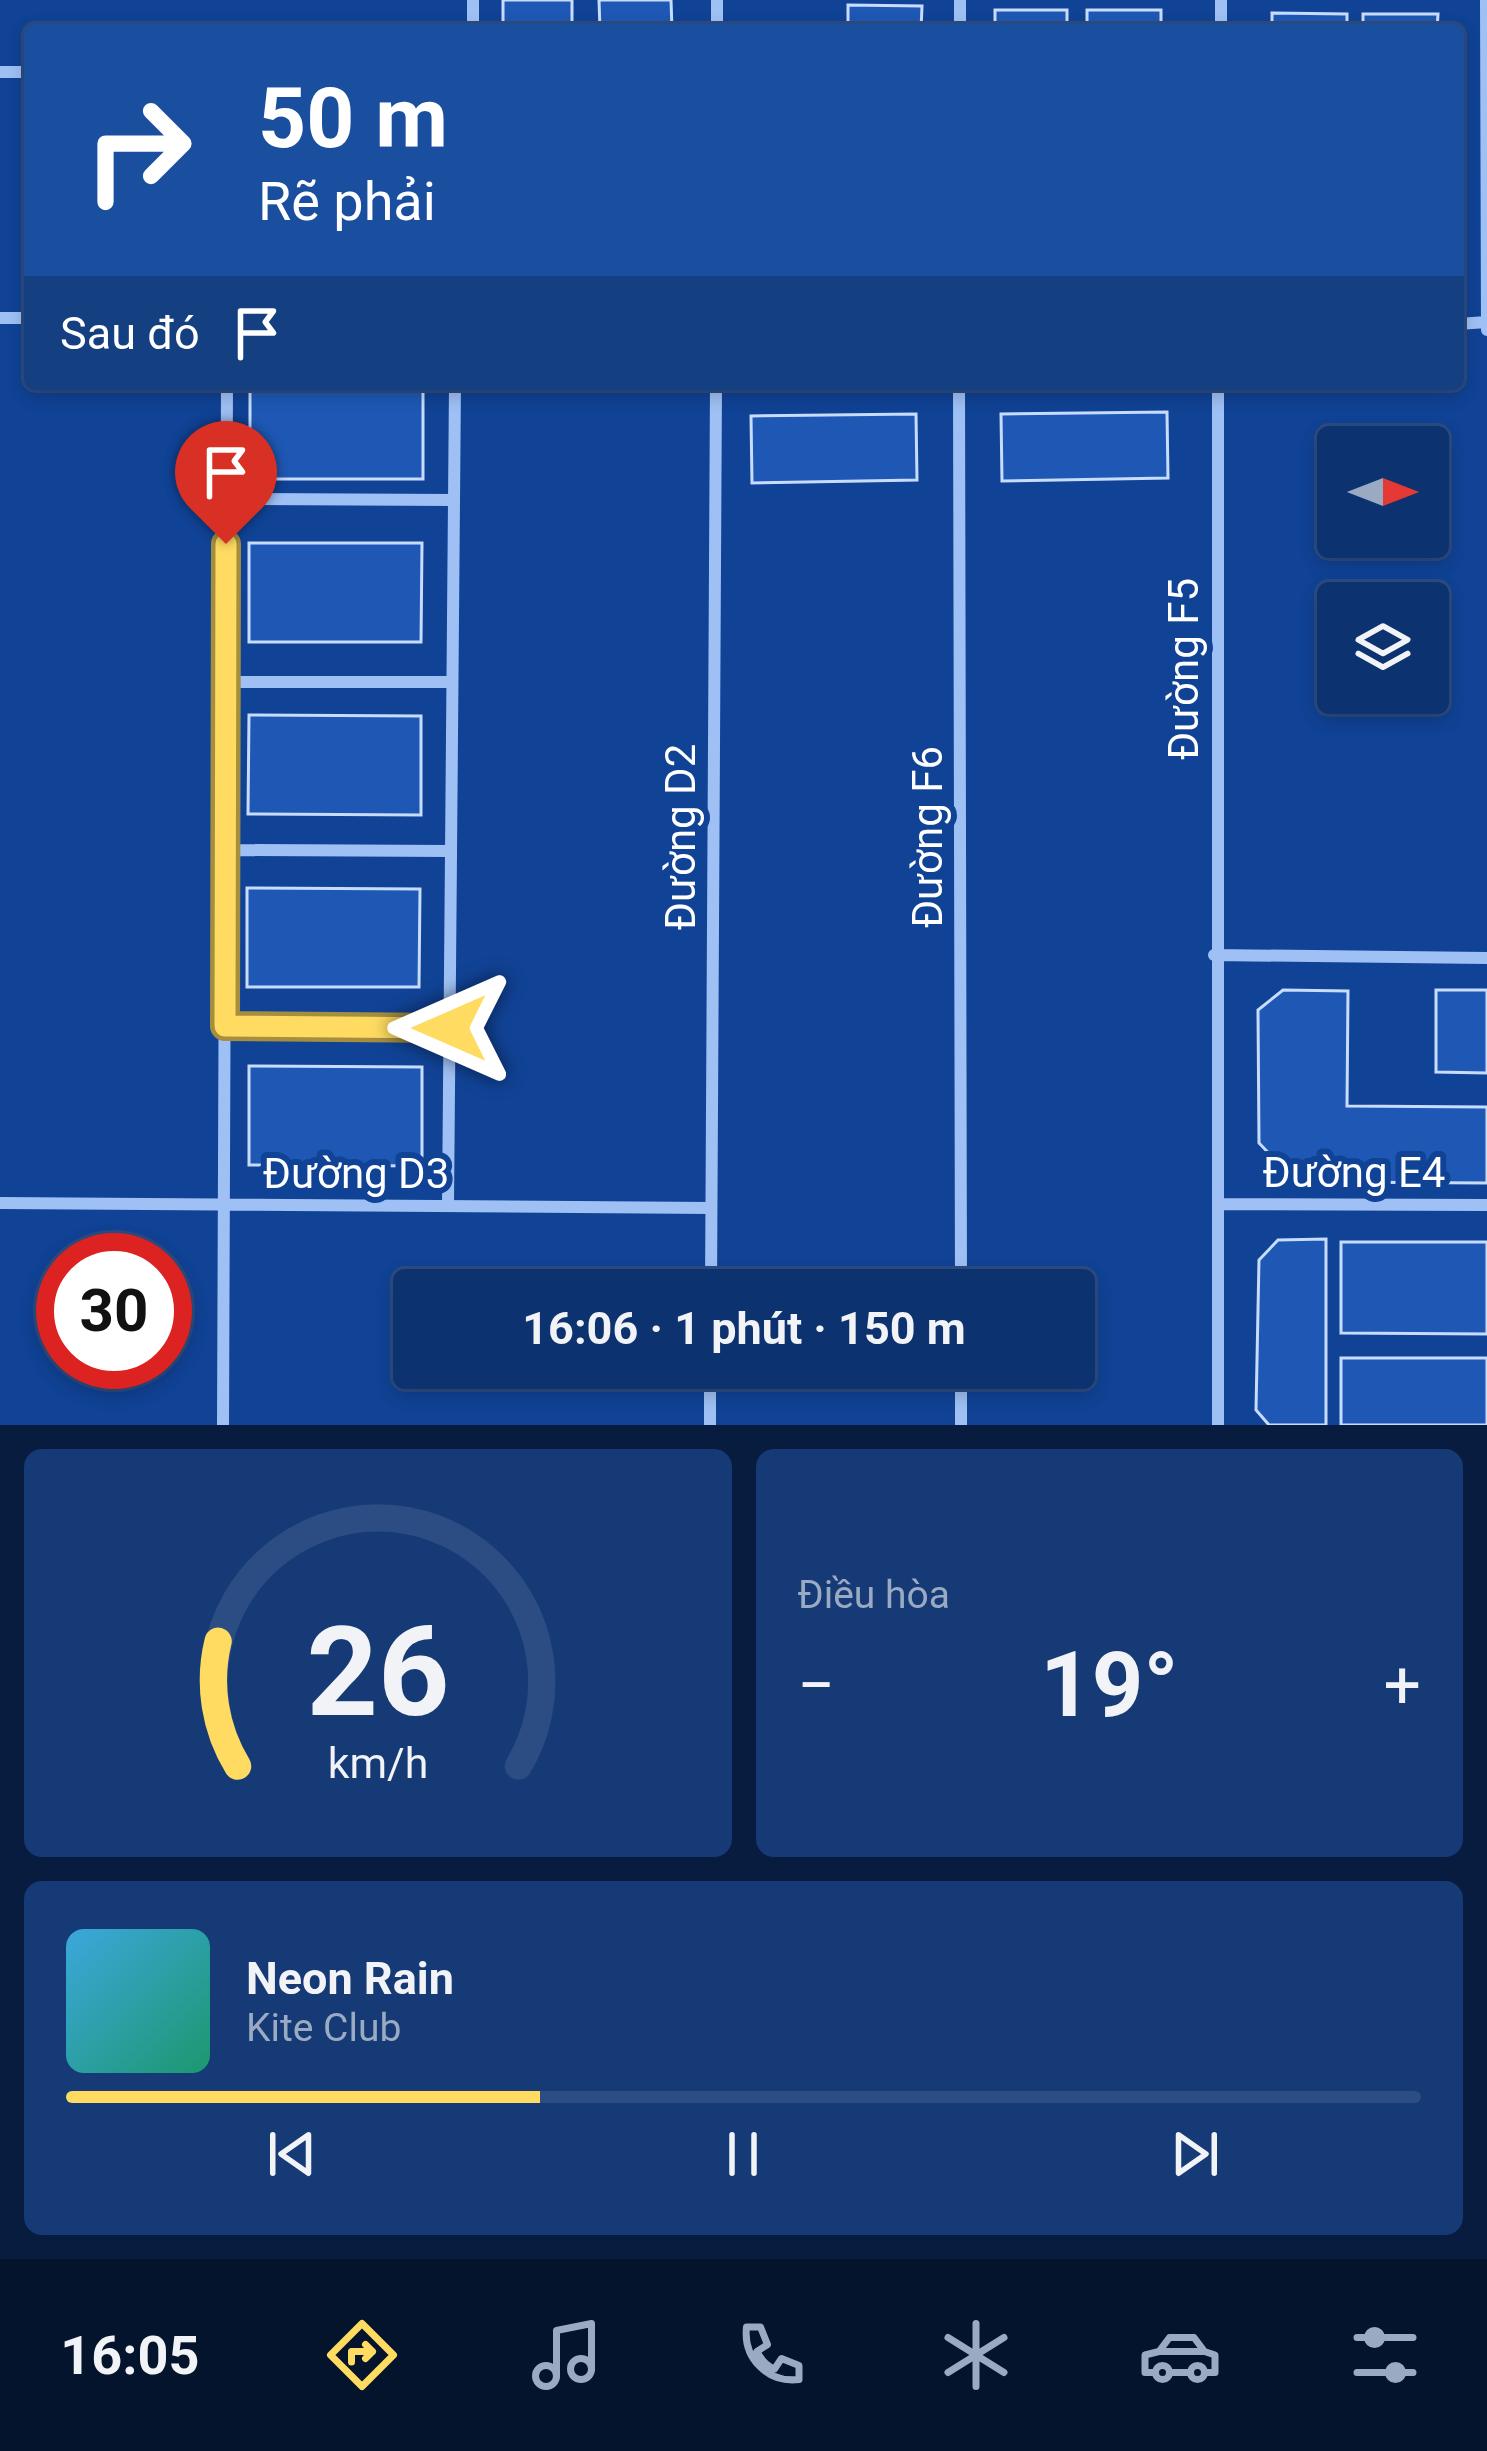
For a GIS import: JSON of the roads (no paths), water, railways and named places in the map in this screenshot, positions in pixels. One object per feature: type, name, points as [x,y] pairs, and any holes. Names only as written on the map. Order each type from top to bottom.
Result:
[{"type":"street","points":[[1486,0],[1486,325]]},
{"type":"street","points":[[223,1425],[227,390]]},
{"type":"street","points":[[448,1206],[455,390]]},
{"type":"street","name":"Đường D2","points":[[711,1269],[716,390]]},
{"type":"street","name":"Đường F6","points":[[959,390],[961,1269]]},
{"type":"street","name":"Đường F5","points":[[1218,390],[1214,955],[1221,1204],[1218,1425]]},
{"type":"street","points":[[227,499],[454,500]]},
{"type":"street","points":[[226,682],[452,682]]},
{"type":"street","points":[[226,850],[451,851]]},
{"type":"street","points":[[1214,955],[1487,958]]},
{"type":"street","points":[[225,1026],[450,1028]]},
{"type":"street","name":"Đường D3","points":[[0,1203],[711,1208]]},
{"type":"street","name":"Đường E4","points":[[1221,1204],[1487,1205]]},
{"type":"street","points":[[710,1389],[710,1425]]},
{"type":"street","points":[[961,1389],[961,1425]]}]
